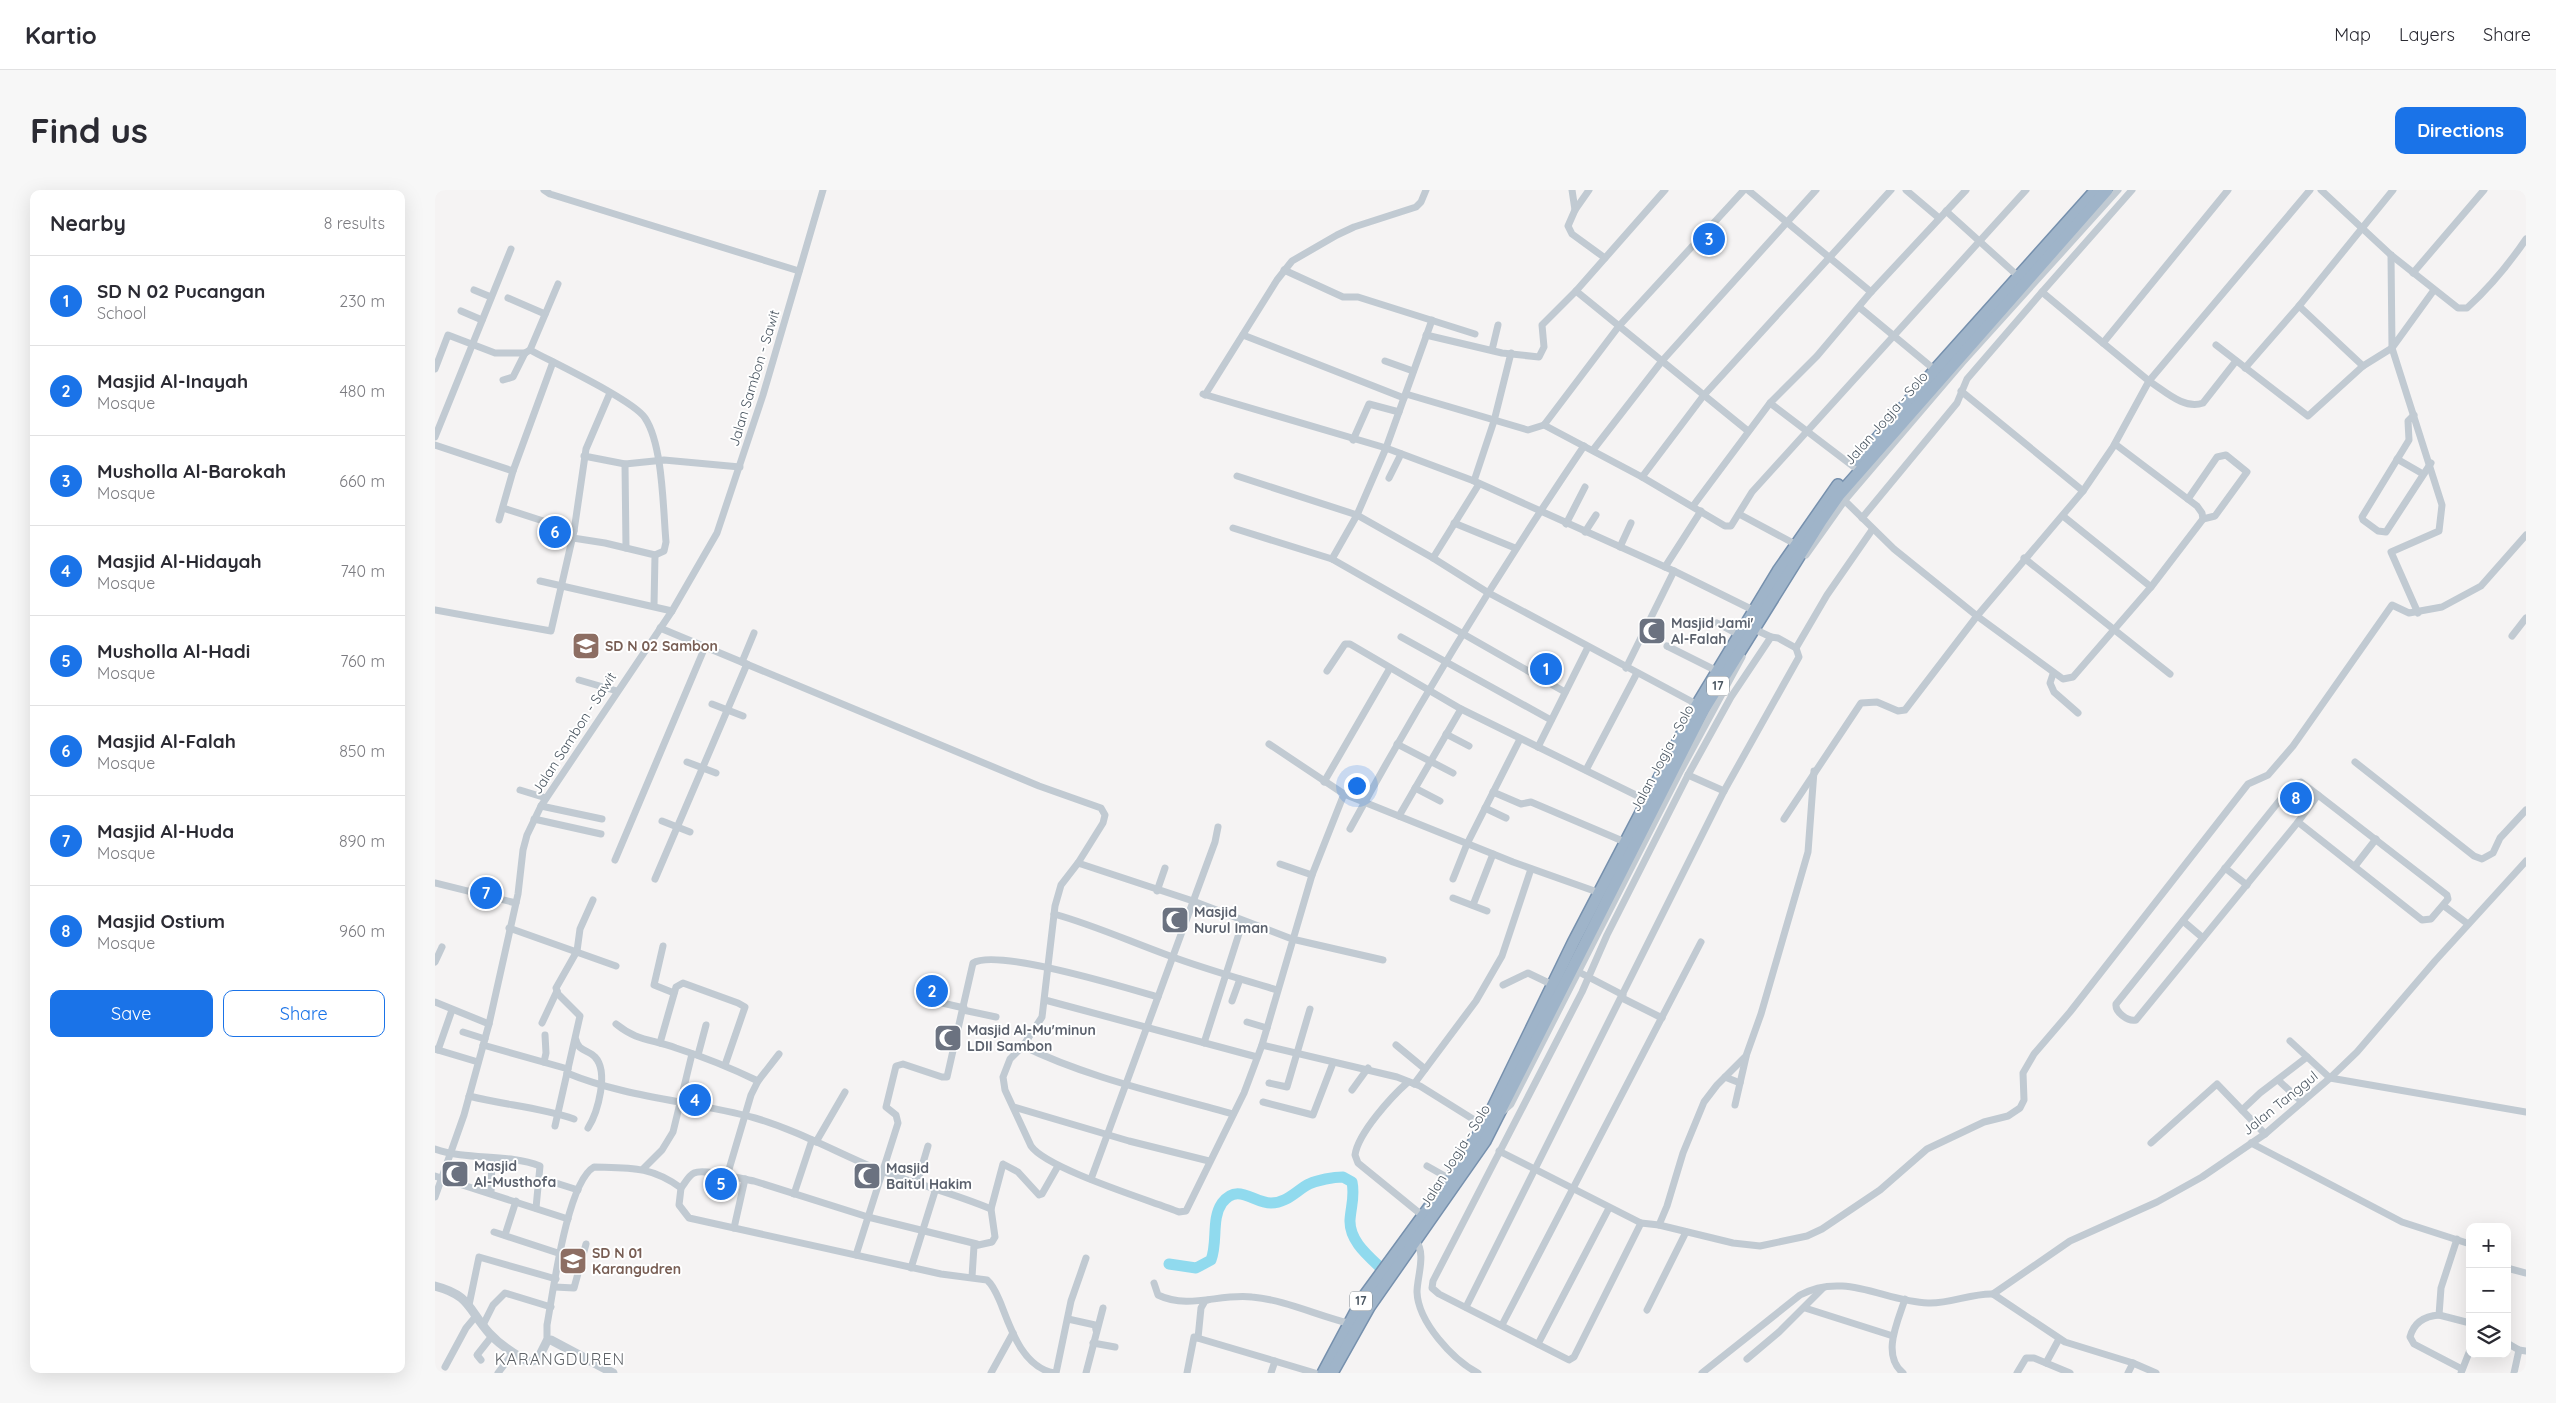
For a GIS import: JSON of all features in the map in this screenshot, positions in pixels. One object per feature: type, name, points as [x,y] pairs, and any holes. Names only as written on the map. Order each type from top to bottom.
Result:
[{"type":"highway","name":"Jalan Jogja - Solo","points":[[1701,707],[1756,630],[1839,495],[1854,467],[1943,374],[2019,277],[2096,190]]},
{"type":"highway","name":"Jalan Jogja - Solo","points":[[1413,1238],[1485,1141],[1651,802],[1701,707],[1717,671],[1795,544],[2107,190]]},
{"type":"highway","name":"Jalan Jogja - Solo","points":[[1413,1238],[1423,1216],[1450,1179],[1484,1126],[1553,985],[1571,968],[1600,893],[1625,842],[1651,802]]},
{"type":"highway","name":"17","points":[[1323,1373],[1348,1322],[1363,1298],[1413,1238]]},
{"type":"highway","name":"17","points":[[1332,1373],[1369,1307],[1413,1238]]},
{"type":"street","points":[[544,190],[550,194],[799,271]]},
{"type":"street","name":"Jalan Sambon - Sawit","points":[[435,1197],[438,1177],[464,1115],[489,1024],[516,903],[523,850],[534,819],[546,798],[672,611],[710,547],[740,467],[823,190]]},
{"type":"street","points":[[1427,190],[1416,207],[1354,227],[1292,261],[1284,270],[1204,394],[1353,440],[1386,448],[1477,482],[1541,513],[1674,571],[1753,610]]},
{"type":"street","points":[[1572,190],[1575,210]]},
{"type":"street","points":[[1589,190],[1569,221],[1569,230],[1605,258]]},
{"type":"street","points":[[1426,335],[1533,358],[1540,356],[1544,347],[1542,325],[1576,291],[1665,190]]},
{"type":"street","points":[[1243,335],[1405,396],[1528,430],[1544,425],[1619,326],[1744,190]]},
{"type":"street","points":[[1748,190],[1871,292]]},
{"type":"street","points":[[1593,450],[1662,361],[1816,190]]},
{"type":"street","points":[[1642,477],[1704,395],[1891,190]]},
{"type":"street","points":[[1906,190],[1939,218]]},
{"type":"street","points":[[1693,506],[1770,403],[1817,356],[1871,292],[1966,190]]},
{"type":"street","points":[[1544,425],[1642,477],[1729,527],[1733,525],[1752,492],[1895,337],[2026,190]]},
{"type":"street","points":[[1859,307],[1943,374],[2118,190]]},
{"type":"street","points":[[1862,518],[1957,403],[1967,379],[2132,190]]},
{"type":"street","points":[[2103,342],[2228,190]]},
{"type":"street","points":[[1784,819],[1814,771],[1861,703],[1877,702],[1898,711],[1907,708],[2024,558],[2063,516],[2083,491],[2115,444],[2149,381],[2310,190]]},
{"type":"street","points":[[2321,190],[2362,226],[2391,255],[2459,308],[2467,308],[2513,258],[2526,239]]},
{"type":"street","points":[[2245,368],[2299,306],[2393,190]]},
{"type":"street","points":[[2413,273],[2484,190]]},
{"type":"street","points":[[1946,211],[2019,277]]},
{"type":"street","points":[[435,437],[511,249]]},
{"type":"street","points":[[2391,255],[2392,348],[2431,463],[2442,505],[2439,531],[2391,552],[2418,613]]},
{"type":"street","points":[[1284,270],[1343,297],[1358,297],[1475,334]]},
{"type":"street","points":[[503,380],[515,374],[558,284]]},
{"type":"street","points":[[474,290],[491,297]]},
{"type":"street","points":[[2215,345],[2308,416],[2363,366],[2392,348],[2434,290]]},
{"type":"street","points":[[1576,291],[1748,431]]},
{"type":"street","points":[[2042,292],[2149,381],[2186,404],[2198,405],[2203,403],[2236,361]]},
{"type":"street","points":[[509,298],[545,314]]},
{"type":"street","points":[[2299,306],[2363,366]]},
{"type":"street","points":[[461,311],[482,320]]},
{"type":"street","points":[[1332,559],[1357,515],[1386,448],[1432,320]]},
{"type":"street","points":[[1492,350],[1498,325]]},
{"type":"street","points":[[435,369],[447,335],[495,352],[527,352],[553,362],[610,393],[644,417],[659,460],[666,542],[664,551],[655,556],[573,535],[503,508]]},
{"type":"street","points":[[1433,558],[1477,482],[1511,353]]},
{"type":"street","points":[[1385,361],[1413,371]]},
{"type":"street","points":[[499,520],[513,471],[553,362]]},
{"type":"street","points":[[1961,392],[2083,491]]},
{"type":"street","points":[[435,610],[549,632],[552,630],[573,535],[585,456],[592,432],[610,393]]},
{"type":"street","points":[[1770,403],[1854,467]]},
{"type":"street","points":[[1353,440],[1369,404],[1399,412]]},
{"type":"street","points":[[2414,415],[2408,421],[2409,438],[2362,517],[2378,531],[2385,532],[2431,463]]},
{"type":"street","points":[[2115,444],[2188,499],[2201,511],[2203,519]]},
{"type":"street","points":[[435,445],[513,471]]},
{"type":"street","points":[[1349,829],[1428,689],[1465,633],[1487,592],[1584,446]]},
{"type":"street","points":[[1389,478],[1401,454]]},
{"type":"street","points":[[1839,495],[1873,530],[1977,616],[2060,679],[2073,677],[2151,587],[2203,519],[2215,516],[2247,472],[2226,455],[2217,457],[2188,499]]},
{"type":"street","points":[[585,456],[625,464],[659,460],[740,467]]},
{"type":"street","points":[[2397,459],[2423,474]]},
{"type":"street","points":[[625,464],[626,548]]},
{"type":"street","points":[[1237,476],[1357,515],[1433,558],[1487,592],[1701,707]]},
{"type":"street","points":[[1566,524],[1585,487]]},
{"type":"street","points":[[1665,567],[1701,511]]},
{"type":"street","points":[[1739,514],[1795,544]]},
{"type":"street","points":[[1585,532],[1596,515]]},
{"type":"street","points":[[2063,516],[2151,587]]},
{"type":"street","points":[[1620,547],[1631,522]]},
{"type":"street","points":[[1454,523],[1515,548]]},
{"type":"street","points":[[1233,528],[1332,559],[1465,633],[1565,692]]},
{"type":"street","points":[[1796,648],[1827,595],[1873,530]]},
{"type":"street","points":[[1499,1151],[1641,1223],[1760,1246],[1815,1233],[1880,1190],[1927,1149],[1983,1122],[2008,1116],[2020,1108],[2023,1100],[2023,1073],[2034,1054],[2070,1012],[2248,784],[2273,770],[2293,746],[2392,605],[2409,613],[2418,613],[2442,607],[2481,586],[2525,539]]},
{"type":"street","points":[[655,556],[655,606]]},
{"type":"street","points":[[2024,558],[2170,674]]},
{"type":"street","points":[[1626,668],[1674,571]]},
{"type":"street","points":[[540,581],[672,611]]},
{"type":"street","points":[[2512,636],[2526,618]]},
{"type":"street","points":[[1717,623],[1739,635]]},
{"type":"street","points":[[660,628],[1039,786],[1101,808],[1105,815],[1103,823],[1061,884],[1054,914],[1046,968],[1045,1000],[1041,1016],[1023,1046],[1010,1059],[1003,1077],[1005,1090],[1035,1151],[1057,1168],[1091,1178],[1182,1213],[1186,1211],[1244,1093],[1262,1045],[1312,875],[1344,794]]},
{"type":"street","points":[[1466,1307],[1623,997],[1724,791],[1797,661],[1799,655],[1796,648],[1778,638],[1756,630],[1571,968],[1589,976],[1623,997],[1662,1018]]},
{"type":"street","points":[[655,878],[727,710],[755,633]]},
{"type":"street","points":[[1401,637],[1551,720]]},
{"type":"street","points":[[1641,1223],[1572,1358],[1569,1360],[1433,1291],[1432,1286],[1589,976],[1607,935],[1688,775],[1731,697],[1771,637]]},
{"type":"street","points":[[1327,671],[1348,644],[1461,709],[1651,802]]},
{"type":"street","points":[[1667,646],[1717,671]]},
{"type":"street","points":[[615,860],[705,647]]},
{"type":"street","points":[[1538,747],[1588,647]]},
{"type":"street","points":[[1324,782],[1390,668]]},
{"type":"street","points":[[1586,770],[1637,673]]},
{"type":"street","points":[[2053,674],[2050,683],[2054,692],[2078,713]]},
{"type":"street","points":[[579,680],[617,691]]},
{"type":"street","points":[[712,704],[743,716]]},
{"type":"street","points":[[1399,816],[1461,709]]},
{"type":"street","points":[[1446,734],[1469,746]]},
{"type":"street","points":[[1453,879],[1467,844],[1520,739]]},
{"type":"street","points":[[1269,744],[1344,794],[1531,869],[1600,893]]},
{"type":"street","points":[[1397,744],[1453,773]]},
{"type":"street","points":[[687,762],[716,773]]},
{"type":"street","points":[[2355,762],[2474,856],[2482,858],[2489,856],[2500,838],[2526,810]]},
{"type":"street","points":[[1735,1105],[1746,1056],[1761,1014],[1808,852],[1814,771]]},
{"type":"street","points":[[1688,775],[1724,791]]},
{"type":"street","points":[[2298,822],[2422,920],[2431,919],[2448,899],[2447,895],[2376,839],[2301,782],[2293,783],[2117,1004],[2116,1008],[2131,1021],[2136,1020],[2318,795]]},
{"type":"street","points":[[1415,788],[1440,801]]},
{"type":"street","points":[[520,790],[546,798]]},
{"type":"street","points":[[1493,792],[1521,804],[1531,802],[1625,842]]},
{"type":"street","points":[[541,806],[603,819]]},
{"type":"street","points":[[1485,808],[1506,818]]},
{"type":"street","points":[[534,819],[601,834]]},
{"type":"street","points":[[662,821],[690,832]]},
{"type":"street","points":[[1091,1178],[1215,842],[1218,827]]},
{"type":"street","points":[[2355,866],[2376,839]]},
{"type":"street","points":[[1473,905],[1493,854]]},
{"type":"street","name":"Jalan Tanggul","points":[[1993,1294],[2070,1241],[2157,1202],[2202,1177],[2265,1134],[2330,1078],[2375,1033],[2468,924],[2526,860]]},
{"type":"street","points":[[1077,863],[1157,891],[1193,901],[1292,939],[1383,960]]},
{"type":"street","points":[[1280,864],[1312,875]]},
{"type":"street","points":[[1157,891],[1165,868]]},
{"type":"street","points":[[2225,868],[2247,885]]},
{"type":"street","points":[[1423,1216],[1358,1163],[1355,1156],[1371,1123],[1395,1093],[1411,1083],[1425,1069],[1476,1002],[1502,956],[1531,869]]},
{"type":"street","points":[[435,883],[516,903]]},
{"type":"street","points":[[1453,898],[1487,911]]},
{"type":"street","points":[[543,1023],[557,991],[558,983],[577,951],[580,929],[593,900]]},
{"type":"street","points":[[2444,906],[2468,924]]},
{"type":"street","points":[[1054,914],[1109,931],[1119,937],[1172,957],[1277,990]]},
{"type":"street","points":[[1204,1043],[1243,921]]},
{"type":"street","points":[[2183,921],[2203,938]]},
{"type":"street","points":[[509,928],[616,966]]},
{"type":"street","points":[[1502,1325],[1701,942]]},
{"type":"street","points":[[663,946],[654,985],[674,992]]},
{"type":"street","points":[[435,962],[442,947]]},
{"type":"street","points":[[856,1255],[898,1120],[885,1107],[897,1064],[903,1064],[946,1078],[972,966],[975,961],[1001,961],[1087,975],[1157,997]]},
{"type":"street","points":[[1503,985],[1528,973],[1553,985]]},
{"type":"street","points":[[1232,1001],[1240,979]]},
{"type":"street","points":[[660,1043],[674,992],[678,985],[683,983],[744,1006],[725,1065]]},
{"type":"street","points":[[555,1126],[581,1016],[557,991]]},
{"type":"street","points":[[925,1000],[996,1017]]},
{"type":"street","points":[[1045,1000],[1257,1057]]},
{"type":"street","points":[[435,1002],[489,1024]]},
{"type":"street","points":[[1269,1083],[1287,1087],[1310,1009]]},
{"type":"street","points":[[452,1010],[436,1050],[478,1062]]},
{"type":"street","points":[[1247,1022],[1267,1028]]},
{"type":"street","points":[[616,1024],[631,1036],[695,1054],[725,1065],[758,1081]]},
{"type":"street","points":[[643,1168],[661,1150],[673,1132],[680,1101],[695,1054],[707,1025]]},
{"type":"street","points":[[463,1032],[484,1042],[568,1071],[604,1087],[680,1101],[781,1126],[883,1171],[936,1188],[991,1209]]},
{"type":"street","points":[[543,1062],[546,1053],[545,1035]]},
{"type":"street","points":[[575,1040],[580,1048],[595,1056],[600,1064],[604,1087],[588,1128]]},
{"type":"street","points":[[2290,1041],[2330,1078],[2526,1112]]},
{"type":"street","points":[[1262,1045],[1333,1063],[1368,1068],[1411,1083],[1484,1126]]},
{"type":"street","points":[[1396,1045],[1425,1069]]},
{"type":"street","points":[[1023,1046],[1043,1056],[1126,1084],[1233,1114]]},
{"type":"street","points":[[727,1176],[745,1116],[758,1081],[779,1054]]},
{"type":"street","points":[[1659,1225],[1667,1206],[1683,1153],[1704,1102],[1746,1056]]},
{"type":"street","points":[[2242,1110],[2307,1057]]},
{"type":"street","points":[[1263,1102],[1313,1115],[1333,1063]]},
{"type":"street","points":[[1352,1090],[1368,1068]]},
{"type":"street","points":[[1725,1077],[1740,1083]]},
{"type":"street","points":[[2278,1080],[2302,1102]]},
{"type":"street","points":[[2151,1142],[2216,1084],[2220,1084],[2265,1134]]},
{"type":"street","points":[[794,1194],[814,1141],[845,1092]]},
{"type":"street","points":[[469,1096],[558,1113],[574,1119]]},
{"type":"street","points":[[1014,1107],[1209,1161]]},
{"type":"street","points":[[2251,1143],[2403,1222],[2466,1242]]},
{"type":"street","points":[[917,1182],[928,1146]]},
{"type":"street","points":[[435,1149],[449,1154],[492,1158],[540,1166],[536,1208]]},
{"type":"street","points":[[491,1192],[492,1158]]},
{"type":"street","points":[[1057,1168],[1042,1194],[1039,1194],[1018,1172],[1003,1164],[991,1209],[995,1237],[992,1242],[977,1244],[921,1232],[727,1176],[697,1172],[691,1175],[681,1188],[679,1204],[689,1218],[911,1268],[990,1281],[1013,1332],[1029,1359],[1039,1369],[1055,1373],[1077,1280],[1086,1258]]},
{"type":"street","points":[[1427,1166],[1450,1179]]},
{"type":"street","points":[[435,1286],[451,1290],[469,1305],[475,1316],[492,1336],[513,1353],[523,1359],[533,1361],[538,1358],[547,1341],[555,1283],[568,1219],[584,1175],[594,1167],[643,1168],[656,1172],[681,1188]]},
{"type":"street","points":[[438,1177],[491,1192],[568,1219]]},
{"type":"street","points":[[540,1178],[577,1190]]},
{"type":"street","points":[[734,1228],[745,1180]]},
{"type":"street","points":[[911,1268],[936,1188]]},
{"type":"street","points":[[505,1235],[515,1201]]},
{"type":"street","points":[[1538,1344],[1609,1208]]},
{"type":"street","points":[[494,1232],[561,1254]]},
{"type":"street","points":[[1647,1310],[1686,1232]]},
{"type":"street","points":[[1413,1238],[1420,1253],[1417,1292],[1423,1317],[1446,1346],[1469,1368],[1478,1373]]},
{"type":"street","points":[[2439,1315],[2441,1288],[2457,1238]]},
{"type":"street","points":[[469,1305],[479,1257],[572,1289],[577,1285],[586,1244]]},
{"type":"street","points":[[972,1277],[973,1250],[977,1244]]},
{"type":"street","points":[[2511,1269],[2526,1273]]},
{"type":"street","points":[[1153,1283],[1158,1295],[1179,1302],[1248,1296],[1264,1298],[1348,1322]]},
{"type":"street","points":[[1702,1373],[1800,1295],[1818,1288],[1857,1287],[1929,1303],[1993,1294],[2059,1339],[2133,1362],[2156,1373]]},
{"type":"street","points":[[1747,1359],[1805,1308],[1818,1288]]},
{"type":"street","points":[[483,1325],[493,1305],[505,1294],[551,1307]]},
{"type":"street","points":[[1903,1373],[1893,1361],[1893,1336],[1905,1299]]},
{"type":"street","points":[[1198,1338],[1201,1308],[1205,1300],[1211,1300]]},
{"type":"street","points":[[1086,1373],[1103,1308]]},
{"type":"street","points":[[1805,1308],[1893,1336]]},
{"type":"street","points":[[2466,1322],[2439,1315],[2422,1319],[2412,1331],[2411,1341],[2462,1371],[2467,1358]]},
{"type":"street","points":[[445,1367],[466,1328],[475,1316]]},
{"type":"street","points":[[1068,1319],[1095,1325],[1096,1331]]},
{"type":"street","points":[[991,1373],[1013,1332]]},
{"type":"street","points":[[481,1360],[477,1355],[492,1336]]},
{"type":"street","points":[[1187,1373],[1194,1337],[1315,1373]]},
{"type":"street","points":[[2046,1363],[2059,1339]]},
{"type":"street","points":[[547,1341],[556,1342],[613,1373]]},
{"type":"street","points":[[1093,1343],[1115,1347]]},
{"type":"street","points":[[2511,1345],[2523,1350],[2514,1373]]},
{"type":"street","points":[[498,1373],[513,1353]]},
{"type":"street","points":[[2017,1373],[2026,1358],[2034,1358],[2070,1373]]},
{"type":"street","points":[[1271,1373],[1275,1361]]},
{"type":"street","points":[[2128,1373],[2133,1362]]},
{"type":"waterway","points":[[1169,1264],[1196,1268],[1211,1260],[1217,1216],[1222,1203],[1228,1197],[1240,1194],[1264,1202],[1277,1202],[1287,1199],[1313,1183],[1343,1177],[1352,1182],[1353,1187],[1350,1220],[1354,1237],[1364,1251],[1389,1276]]},
{"type":"place","name":"Musholla Al-Barokah","points":[[1709,239]]},
{"type":"place","name":"Masjid Al-Falah","points":[[555,532]]},
{"type":"place","name":"Masjid Jami' Al-Falah","points":[[1652,631]]},
{"type":"place","name":"SD N 02 Sambon","points":[[586,646]]},
{"type":"place","name":"SD N 02 Pucangan","points":[[1546,669]]},
{"type":"place","name":"Masjid Ostium","points":[[2296,798]]},
{"type":"place","name":"Masjid Al-Huda","points":[[486,893]]},
{"type":"place","name":"Masjid Nurul Iman","points":[[1175,920]]},
{"type":"place","name":"Masjid Al-Inayah","points":[[932,991]]},
{"type":"place","name":"Masjid Al-Mu'minun LDII Sambon","points":[[948,1038]]},
{"type":"place","name":"Masjid Al-Hidayah","points":[[695,1100]]},
{"type":"place","name":"Masjid Al-Musthofa","points":[[455,1174]]},
{"type":"place","name":"Masjid Baitul Hakim","points":[[867,1176]]},
{"type":"place","name":"Musholla Al-Hadi","points":[[721,1184]]},
{"type":"place","name":"SD N 01 Karangudren","points":[[573,1261]]},
{"type":"district","name":"KARANGDUREN","points":[[560,1359]]}]
